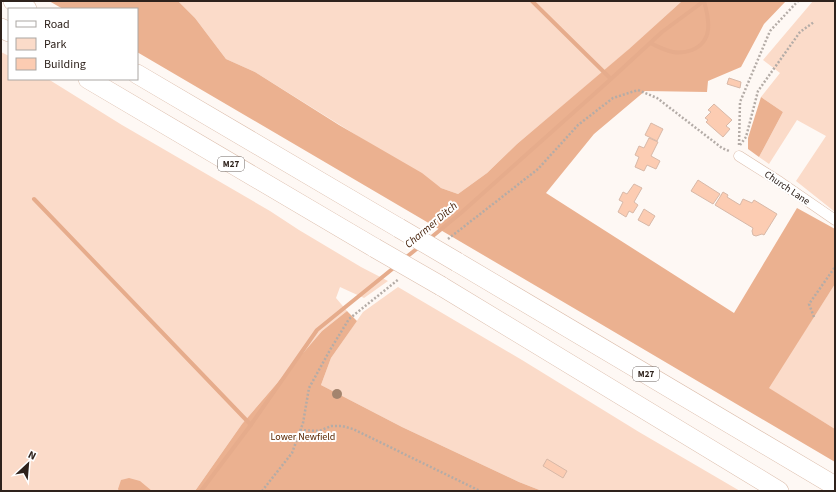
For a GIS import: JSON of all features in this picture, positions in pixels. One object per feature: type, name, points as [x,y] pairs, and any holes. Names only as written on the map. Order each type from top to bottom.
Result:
[{"type":"highway","points":[[13,1],[25,8]]},
{"type":"highway","name":"M27","points":[[138,75],[835,486]]},
{"type":"highway","name":"M27","points":[[90,80],[441,286],[779,491]]},
{"type":"street","name":"Church Lane","points":[[739,156],[835,220]]},
{"type":"path","points":[[798,1],[770,30],[740,102],[739,147],[746,137],[758,91],[800,32],[814,22]]},
{"type":"path","points":[[462,227],[538,169],[578,125],[613,98],[638,90],[657,98],[722,148],[739,156]]},
{"type":"path","points":[[814,317],[809,304],[835,266]]},
{"type":"path","points":[[262,491],[292,453],[300,430],[309,388],[349,319],[392,284]]},
{"type":"path","points":[[300,430],[319,431],[331,426],[342,426],[354,429],[480,491]]},
{"type":"green space","points":[[49,1],[178,1],[195,18],[226,59],[255,72],[339,125],[422,173],[441,188],[458,194],[487,173],[517,144],[629,49],[682,1],[786,1],[764,24],[741,67],[708,81],[707,92],[645,91],[594,134],[546,193],[734,313],[797,208],[835,229],[835,284],[769,388],[835,429],[835,462],[138,53],[138,8],[61,8]]},
{"type":"green space","points":[[178,1],[682,1],[626,52],[517,144],[487,173],[458,194],[441,188],[255,72],[226,59],[195,18]]},
{"type":"green space","points":[[813,1],[835,1],[835,212],[796,181],[826,136],[797,120],[769,164],[759,157],[783,112],[761,97],[780,73],[763,60]]},
{"type":"green space","points":[[1,52],[8,56],[8,80],[50,80],[122,125],[270,211],[361,267],[388,281],[364,298],[340,287],[336,298],[347,311],[322,331],[242,424],[195,491],[1,491]]},
{"type":"green space","points":[[761,97],[783,112],[759,157],[748,149],[748,138]]},
{"type":"green space","points":[[835,284],[835,429],[768,388]]},
{"type":"green space","points":[[398,287],[740,491],[542,491],[519,482],[402,427],[321,385],[331,358],[363,312]]},
{"type":"green space","name":"Lower Newfield","points":[[347,311],[357,321],[331,358],[321,385],[402,427],[519,482],[542,491],[195,491],[242,424],[322,331]]},
{"type":"green space","points":[[129,478],[140,481],[152,491],[119,491],[118,489],[121,480]]},
{"type":"building","points":[[729,78],[741,82],[740,88],[727,84]]},
{"type":"building","points":[[714,104],[732,120],[726,126],[730,129],[723,137],[706,122],[708,120],[705,118],[711,112],[708,110]]},
{"type":"building","points":[[651,123],[663,129],[657,141],[645,135]]},
{"type":"building","points":[[649,138],[658,142],[651,156],[660,161],[656,169],[647,165],[644,171],[635,167],[639,157],[635,155],[639,146],[644,148]]},
{"type":"building","points":[[698,180],[720,194],[713,204],[691,191]]},
{"type":"building","points":[[634,184],[642,188],[634,202],[638,205],[633,213],[629,211],[626,217],[618,212],[623,202],[619,200],[623,192],[627,194]]},
{"type":"building","points":[[723,192],[728,195],[727,197],[740,205],[743,199],[752,203],[754,200],[777,214],[764,235],[753,235],[753,228],[715,205]]},
{"type":"building","points":[[644,209],[655,216],[649,226],[638,220]]},
{"type":"building","points":[[547,459],[567,471],[563,478],[543,466]]},
{"type":"waterway","points":[[532,1],[611,79]]},
{"type":"waterway","points":[[650,43],[667,51],[675,52],[688,51],[699,46],[704,41],[708,29],[704,1]]},
{"type":"waterway","name":"Charmer Ditch","points":[[428,240],[462,212],[662,32],[704,1]]},
{"type":"waterway","points":[[34,199],[251,425]]},
{"type":"waterway","name":"Charmer Ditch","points":[[404,259],[419,247]]},
{"type":"waterway","name":"Charmer Ditch","points":[[201,491],[250,426],[317,330],[396,266]]}]
